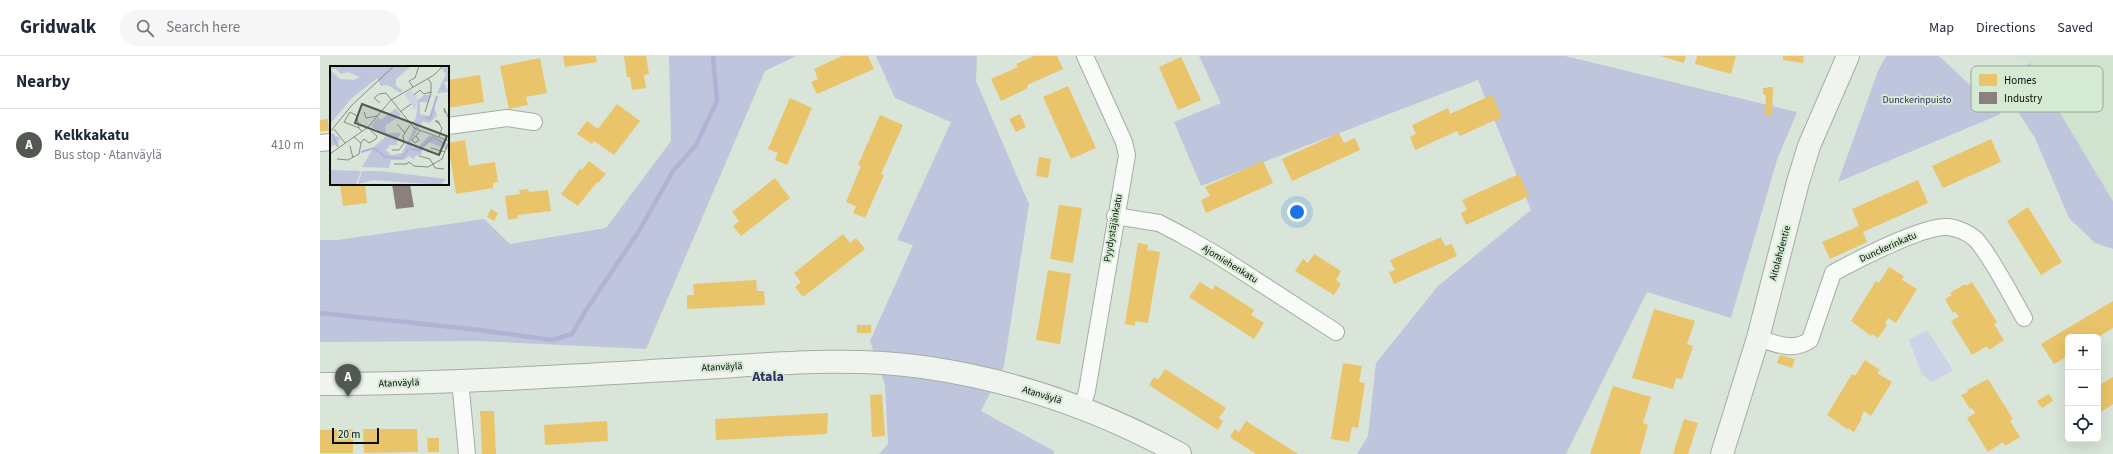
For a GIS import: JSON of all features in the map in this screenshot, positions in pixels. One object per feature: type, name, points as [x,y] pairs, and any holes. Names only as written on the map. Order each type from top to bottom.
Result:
[{"type":"street","name":"Pyydystäjänkatu","points":[[1082,408],[1127,155],[1124,142],[1085,56]]},
{"type":"street","name":"Aitolahdentie","points":[[1722,454],[1758,338],[1798,182],[1809,146],[1848,56]]},
{"type":"street","points":[[449,126],[507,118],[534,122]]},
{"type":"street","points":[[320,143],[330,142]]},
{"type":"street","name":"Ajomiehenkatu","points":[[1115,216],[1159,223],[1171,229],[1217,255],[1336,332]]},
{"type":"street","name":"Dunckerinkatu","points":[[1758,338],[1790,347],[1802,346],[1810,340],[1833,273],[1852,262],[1927,229],[1945,227],[1954,228],[1978,241],[2024,318]]},
{"type":"street","name":"Atanväylä","points":[[320,384],[460,380],[818,362],[861,362],[922,367],[996,380],[1108,417],[1180,454]]},
{"type":"street","points":[[460,380],[467,454]]},
{"type":"shaded area","points":[[2012,56],[2113,56],[2113,201],[2059,112],[2103,112],[2103,66],[2032,66],[2030,63]]},
{"type":"shaded area","points":[[1927,330],[1953,370],[1932,382],[1922,374],[1909,340]]},
{"type":"green space","points":[[669,56],[796,56],[765,71],[646,349],[479,341],[320,342],[320,240],[337,240],[484,219],[510,244],[606,228],[671,141]]},
{"type":"green space","points":[[876,56],[977,56],[976,81],[1029,204],[1004,366],[981,411],[1054,451],[1054,454],[879,454],[888,444],[885,385],[870,341],[913,245],[897,240],[951,122],[895,98]]},
{"type":"green space","points":[[1199,56],[1565,56],[1797,112],[1777,160],[1731,318],[1647,292],[1566,454],[1357,454],[1368,436],[1376,363],[1438,286],[1531,210],[1478,80],[1201,186],[1174,122],[1221,103]]},
{"type":"green space","name":"Dunckerinpuisto","points":[[1886,56],[1939,56],[1971,86],[1971,112],[1999,112],[2001,114],[1838,182],[1878,71]]},
{"type":"green space","points":[[2018,112],[2059,112],[2113,201],[2113,249],[2095,243],[2069,218],[2035,138]]},
{"type":"building: Homes","points":[[563,56],[596,56],[597,62],[565,67]]},
{"type":"building: Homes","points":[[624,56],[646,56],[649,74],[644,75],[646,88],[632,90],[630,77],[627,77]]},
{"type":"building: Homes","points":[[842,56],[868,56],[874,69],[817,94],[811,82],[818,79],[814,69]]},
{"type":"building: Homes","points":[[1034,56],[1057,56],[1063,69],[1027,85],[1028,88],[1001,101],[991,79],[1018,67],[1016,64]]},
{"type":"building: Homes","points":[[1660,56],[1686,56],[1684,63]]},
{"type":"building: Homes","points":[[1697,56],[1736,56],[1731,74],[1695,64]]},
{"type":"building: Homes","points":[[1783,56],[1804,56],[1803,63],[1783,60]]},
{"type":"building: Homes","points":[[1181,57],[1201,100],[1178,110],[1159,67]]},
{"type":"building: Homes","points":[[540,58],[547,93],[526,97],[528,105],[509,109],[500,66]]},
{"type":"building: Homes","points":[[480,75],[484,102],[449,108],[449,80]]},
{"type":"building: Homes","points":[[1068,86],[1096,148],[1071,159],[1043,97]]},
{"type":"building: Homes","points":[[1773,87],[1772,115],[1765,115],[1766,95],[1763,94],[1763,88]]},
{"type":"building: Homes","points":[[1492,95],[1502,117],[1460,136],[1457,131],[1415,150],[1410,137],[1416,134],[1412,125],[1448,108],[1450,114]]},
{"type":"building: Homes","points":[[790,98],[812,108],[787,165],[775,160],[778,153],[768,149]]},
{"type":"building: Homes","points":[[617,104],[640,121],[614,155],[594,141],[592,144],[577,134],[587,121],[598,129]]},
{"type":"building: Homes","points":[[1020,114],[1026,127],[1016,132],[1009,119]]},
{"type":"building: Homes","points":[[880,115],[903,125],[881,174],[884,175],[865,218],[853,213],[856,206],[846,202],[861,166],[858,165]]},
{"type":"building: Homes","points":[[328,119],[329,131],[320,131],[320,120]]},
{"type":"building: Homes","points":[[1339,133],[1344,143],[1355,138],[1360,150],[1292,181],[1282,159]]},
{"type":"building: Homes","points":[[1991,139],[2001,162],[1943,188],[1932,166]]},
{"type":"building: Homes","points":[[465,140],[469,166],[495,162],[498,182],[493,183],[493,188],[456,194],[449,143]]},
{"type":"building: Homes","points":[[1039,157],[1051,159],[1048,178],[1036,176]]},
{"type":"building: Homes","points":[[589,161],[606,174],[598,183],[597,182],[578,206],[561,194],[580,169],[582,170]]},
{"type":"building: Homes","points":[[1263,161],[1273,183],[1206,213],[1201,200],[1210,196],[1205,187]]},
{"type":"building: Homes","points":[[1519,174],[1529,196],[1466,225],[1461,213],[1467,210],[1462,200]]},
{"type":"building: Homes","points":[[775,178],[790,198],[741,236],[733,226],[739,221],[732,212]]},
{"type":"building: Homes","points":[[1918,180],[1928,203],[1863,232],[1867,242],[1830,259],[1822,242],[1859,226],[1852,209]]},
{"type":"building: Homes","points":[[340,185],[365,185],[367,203],[343,206]]},
{"type":"building: Homes","points":[[528,189],[529,192],[548,190],[551,211],[518,215],[518,218],[508,220],[505,196],[520,194],[519,190]]},
{"type":"building: Homes","points":[[1059,205],[1082,208],[1073,263],[1050,259]]},
{"type":"building: Homes","points":[[2028,207],[2062,262],[2041,275],[2007,221]]},
{"type":"building: Homes","points":[[491,209],[498,213],[494,221],[487,217]]},
{"type":"building: Homes","points":[[843,234],[850,243],[856,238],[865,249],[803,297],[795,287],[801,282],[794,273]]},
{"type":"building: Homes","points":[[1441,237],[1445,246],[1452,244],[1457,256],[1394,284],[1389,272],[1395,270],[1390,260]]},
{"type":"building: Homes","points":[[1138,243],[1148,245],[1147,250],[1160,252],[1148,323],[1135,321],[1135,326],[1125,324]]},
{"type":"building: Homes","points":[[1314,254],[1341,271],[1336,280],[1341,284],[1334,295],[1295,271],[1303,259],[1308,263]]},
{"type":"building: Homes","points":[[1889,267],[1904,276],[1902,280],[1917,289],[1896,323],[1888,318],[1885,324],[1887,325],[1878,338],[1872,334],[1871,336],[1851,321],[1876,281],[1879,283]]},
{"type":"building: Homes","points":[[1048,270],[1071,274],[1060,344],[1036,340]]},
{"type":"building: Homes","points":[[756,280],[757,291],[764,291],[765,305],[687,309],[687,295],[694,295],[693,284]]},
{"type":"building: Homes","points":[[1200,282],[1213,290],[1215,285],[1254,310],[1251,315],[1264,323],[1254,339],[1189,297]]},
{"type":"building: Homes","points":[[1972,282],[1997,322],[1994,324],[2004,340],[1989,350],[1987,346],[1972,355],[1951,321],[1959,317],[1955,311],[1953,313],[1945,299],[1952,295],[1950,293],[1965,284],[1966,286]]},
{"type":"building: Homes","points":[[2113,301],[2113,328],[2101,335],[2065,334],[2065,358],[2054,364],[2041,344]]},
{"type":"building: Homes","points":[[1654,309],[1695,321],[1687,344],[1693,346],[1682,379],[1676,378],[1673,389],[1632,378]]},
{"type":"building: Homes","points":[[857,325],[871,325],[871,333],[857,333]]},
{"type":"building: Homes","points":[[1780,355],[1795,359],[1792,368],[1777,363]]},
{"type":"building: Homes","points":[[1865,360],[1880,370],[1877,373],[1892,382],[1871,416],[1864,411],[1861,417],[1862,418],[1854,432],[1827,415],[1852,374],[1855,376]]},
{"type":"building: Homes","points":[[1343,363],[1362,366],[1359,382],[1365,383],[1358,428],[1352,427],[1349,442],[1331,439]]},
{"type":"building: Homes","points":[[1165,369],[1226,408],[1219,418],[1223,421],[1218,430],[1149,385],[1154,377],[1158,380]]},
{"type":"building: Homes","points":[[2113,377],[2113,404],[2101,412],[2101,406],[2101,384]]},
{"type":"building: Homes","points":[[1988,379],[2013,419],[2010,421],[2020,437],[2005,446],[2003,442],[1988,452],[1967,418],[1975,413],[1972,408],[1970,409],[1961,395],[1968,392],[1967,390]]},
{"type":"building: Homes","points":[[1613,386],[1651,397],[1643,423],[1648,425],[1640,454],[1590,454]]},
{"type":"building: Homes","points":[[882,394],[885,436],[872,437],[870,395]]},
{"type":"building: Homes","points":[[2049,394],[2053,401],[2042,408],[2037,401]]},
{"type":"building: Homes","points":[[480,411],[494,411],[496,454],[482,454]]},
{"type":"building: Homes","points":[[828,413],[827,434],[716,440],[715,419]]},
{"type":"building: Homes","points":[[1684,419],[1698,423],[1688,454],[1673,454]]},
{"type":"building: Homes","points":[[607,421],[608,441],[545,445],[544,425]]},
{"type":"building: Homes","points":[[1246,421],[1298,454],[1256,454],[1230,437],[1235,429],[1239,432]]},
{"type":"building: Homes","points":[[353,429],[353,453],[320,453],[320,430]]},
{"type":"building: Homes","points":[[363,429],[417,429],[418,452],[364,453]]},
{"type":"building: Homes","points":[[427,438],[439,438],[439,452],[428,452]]},
{"type":"building: Industry","points":[[392,185],[410,185],[414,207],[396,209]]},
{"type":"waterway","points":[[320,313],[480,330],[552,340],[572,334],[588,307],[639,231],[673,171],[696,145],[717,101],[713,56]]},
{"type":"place","name":"Kelkkakatu","points":[[348,397]]},
{"type":"district","name":"Atala","points":[[768,377]]}]
